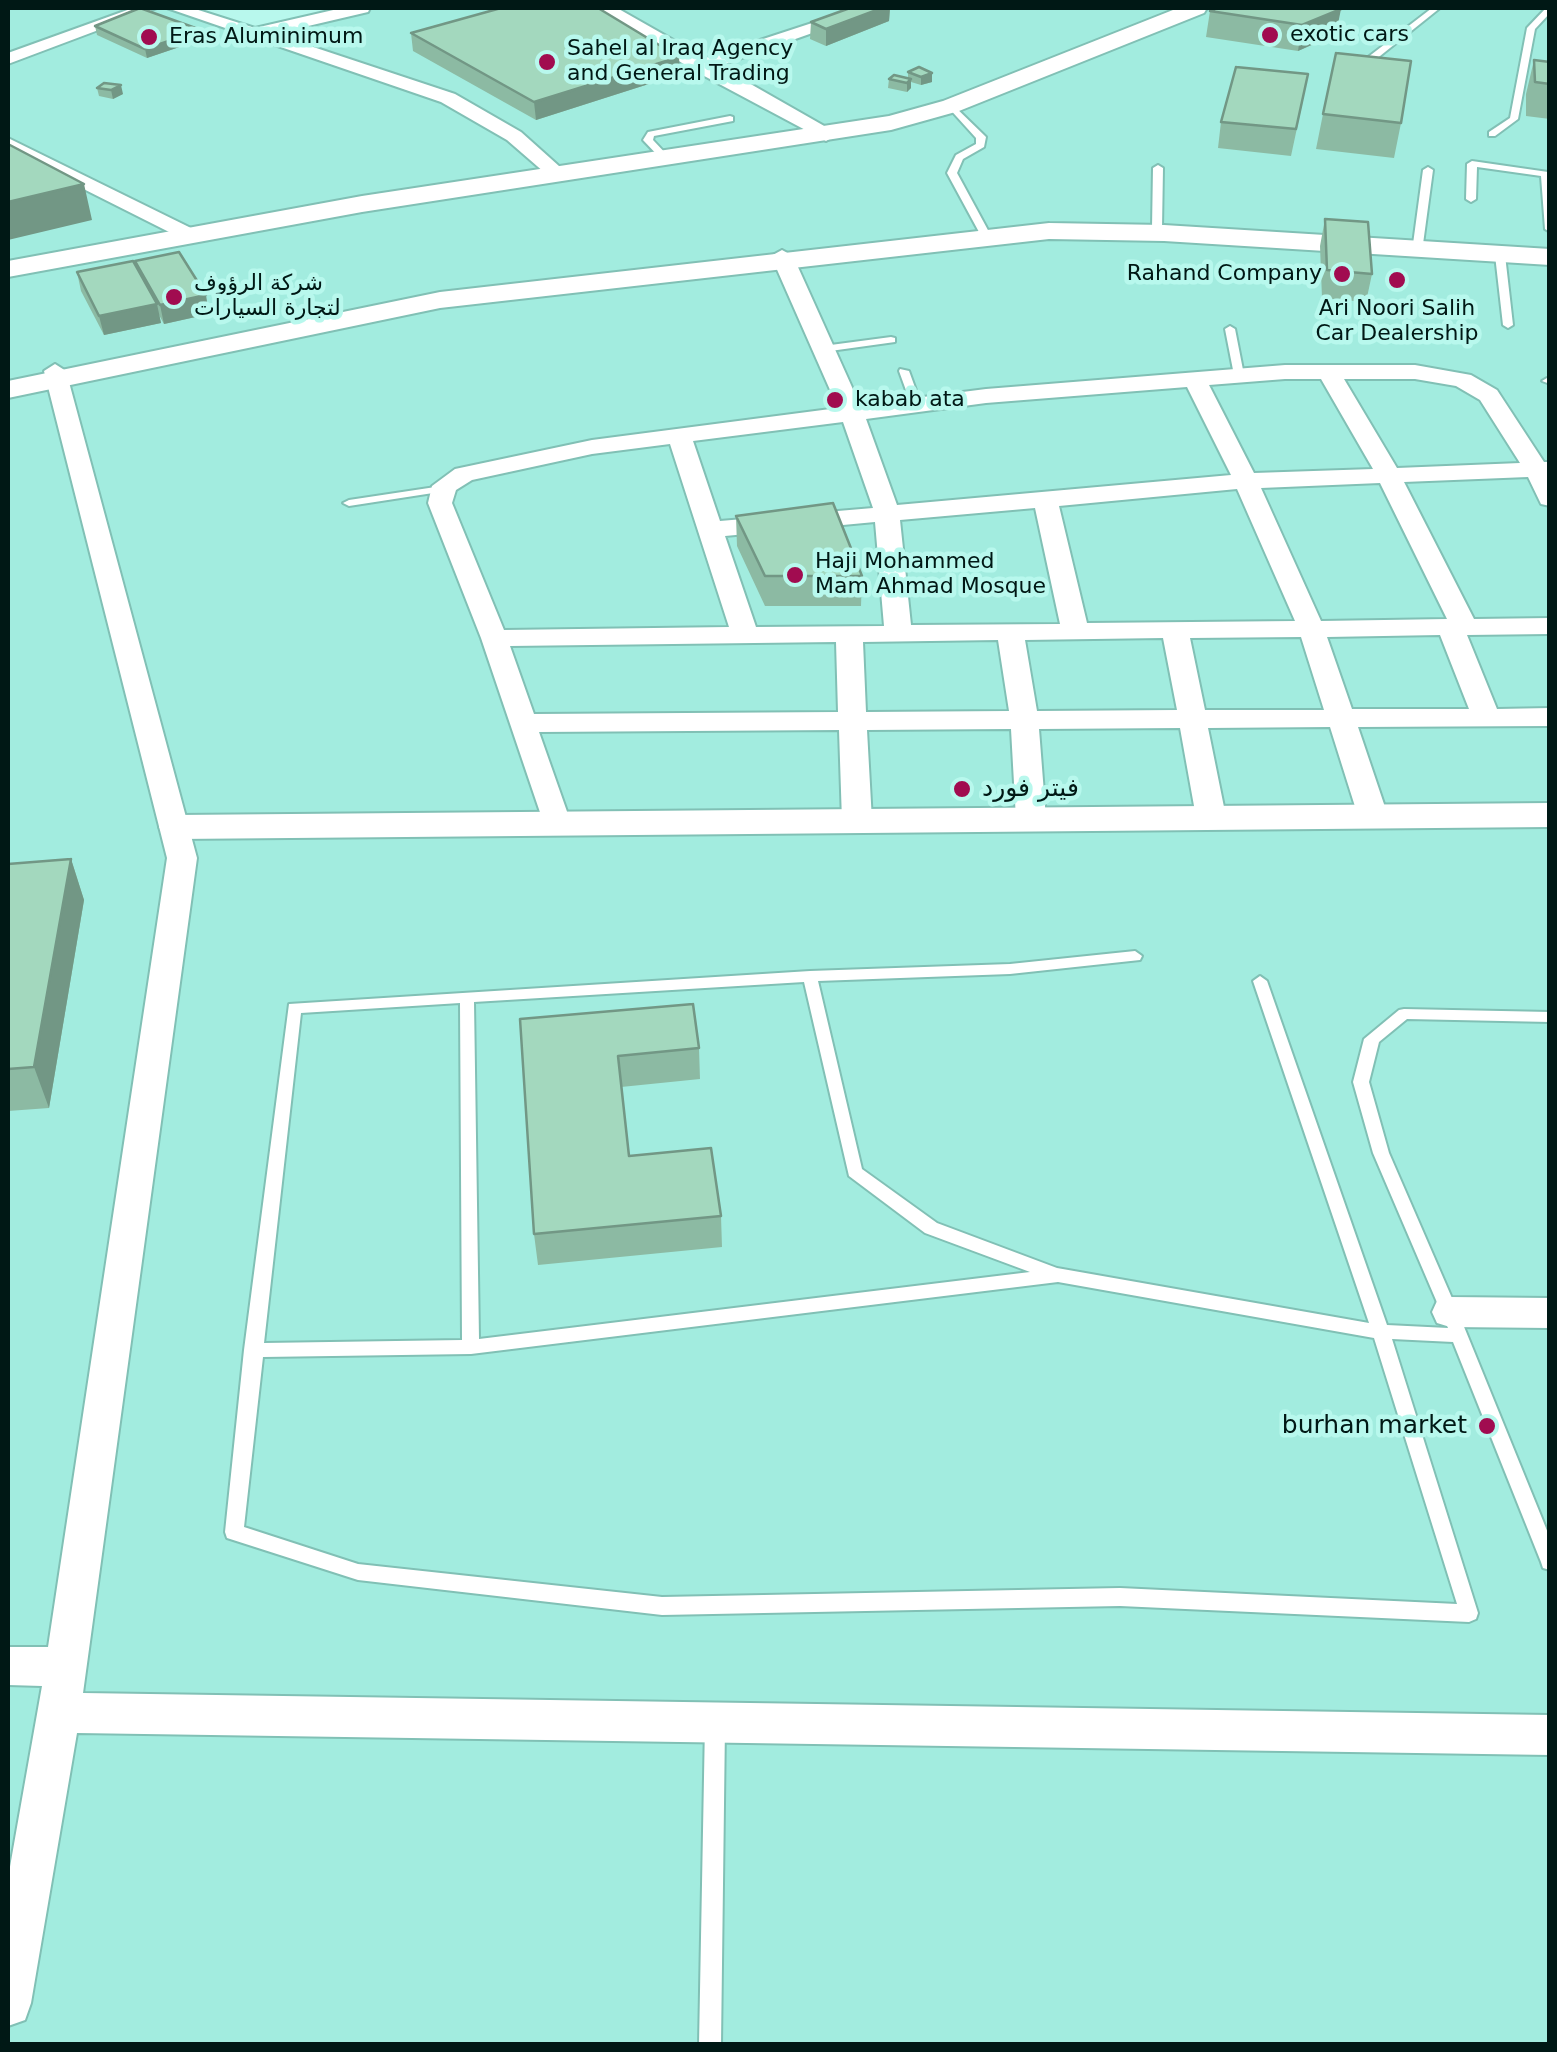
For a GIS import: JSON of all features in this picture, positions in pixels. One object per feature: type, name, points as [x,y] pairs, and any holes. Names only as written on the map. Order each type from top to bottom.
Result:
[{"type":"street","points":[[8,59],[148,8]]},
{"type":"street","points":[[176,8],[448,98],[514,136],[559,175]]},
{"type":"street","points":[[257,33],[362,8]]},
{"type":"street","points":[[605,8],[826,135]]},
{"type":"street","points":[[700,66],[874,8]]},
{"type":"street","points":[[8,269],[188,234],[826,135],[951,106],[1196,8]]},
{"type":"street","points":[[8,144],[188,234]]},
{"type":"street","points":[[1162,230],[1550,255]]},
{"type":"street","points":[[8,381],[57,375],[438,297],[976,235],[1162,230],[1550,255]]},
{"type":"street","points":[[783,259],[850,412],[887,512],[898,632]]},
{"type":"street","points":[[1328,372],[1388,474],[1457,627],[1486,716]]},
{"type":"street","points":[[556,823],[494,638],[440,503],[442,489],[456,478],[487,468],[680,434],[916,404],[1239,375],[1425,373],[1472,384],[1493,399],[1544,470],[1550,499]]},
{"type":"street","points":[[8,390],[57,375]]},
{"type":"street","points":[[8,2004],[59,1714],[182,858],[177,826],[57,375]]},
{"type":"street","points":[[1194,378],[1246,481],[1311,628],[1374,816]]},
{"type":"street","points":[[680,434],[745,634]]},
{"type":"street","points":[[710,530],[1246,481],[1544,470]]},
{"type":"street","points":[[1044,497],[1076,630]]},
{"type":"street","points":[[494,638],[1550,626]]},
{"type":"street","points":[[1176,629],[1211,818]]},
{"type":"street","points":[[1010,631],[1024,720],[1031,819]]},
{"type":"street","points":[[849,632],[858,820]]},
{"type":"street","points":[[522,723],[1550,717]]},
{"type":"street","points":[[177,826],[1550,815]]},
{"type":"street","points":[[1454,1323],[1550,1313]]},
{"type":"street","points":[[8,1666],[64,1667]]},
{"type":"street","points":[[59,1714],[1550,1735]]},
{"type":"lane","points":[[1362,66],[1436,8]]},
{"type":"lane","points":[[1492,134],[1514,119],[1531,28],[1550,8]]},
{"type":"lane","points":[[951,106],[981,137],[981,144],[959,157],[952,172],[976,235]]},
{"type":"lane","points":[[666,159],[648,140],[651,134],[730,119]]},
{"type":"lane","points":[[1471,199],[1472,164],[1545,174],[1550,228]]},
{"type":"lane","points":[[1158,168],[1162,230]]},
{"type":"lane","points":[[1418,244],[1428,170]]},
{"type":"lane","points":[[1500,254],[1508,325]]},
{"type":"lane","points":[[1230,329],[1239,375]]},
{"type":"lane","points":[[823,349],[891,340]]},
{"type":"lane","points":[[904,372],[916,404]]},
{"type":"lane","points":[[349,504],[442,489]]},
{"type":"lane","points":[[1135,956],[1010,969],[810,976],[294,1008],[234,1532],[358,1572],[662,1606],[1120,1597],[1470,1613],[1381,1332],[1260,981]]},
{"type":"lane","points":[[810,976],[855,1172],[931,1228],[1058,1276],[1381,1332],[1454,1323]]},
{"type":"lane","points":[[467,997],[470,1346]]},
{"type":"lane","points":[[1550,1017],[1404,1014],[1372,1039],[1361,1082],[1381,1154],[1550,1562]]},
{"type":"lane","points":[[252,1350],[470,1346],[1058,1276]]},
{"type":"lane","points":[[710,2044],[715,1722]]},
{"type":"shaded area","points":[[8,8],[176,8],[257,33],[349,8],[1549,8],[1549,2044],[8,2044]]},
{"type":"building","name":"Eras Aluminimum","points":[[140,8],[201,30],[145,49],[95,26]]},
{"type":"building","name":"Sahel al Iraq Agency and General Trading","points":[[501,8],[598,8],[679,57],[534,102],[411,33]]},
{"type":"building","points":[[850,8],[882,8],[826,29],[811,22]]},
{"type":"building","points":[[1341,9],[1302,25],[1210,11]]},
{"type":"building","points":[[1336,53],[1411,61],[1401,123],[1323,114]]},
{"type":"building","points":[[1534,60],[1550,62],[1550,84],[1535,82]]},
{"type":"building","points":[[919,67],[932,73],[921,77],[908,72]]},
{"type":"building","points":[[1236,67],[1308,74],[1296,129],[1221,122]]},
{"type":"building","points":[[894,75],[911,79],[907,83],[889,79]]},
{"type":"building","points":[[104,83],[121,85],[111,90],[97,88]]},
{"type":"building","points":[[8,144],[84,184],[8,202]]},
{"type":"building","points":[[1325,219],[1368,222],[1372,274],[1327,270]]},
{"type":"building","points":[[179,252],[206,295],[160,305],[135,261]]},
{"type":"building","points":[[133,261],[157,304],[99,316],[77,272]]},
{"type":"building","points":[[833,503],[862,576],[765,576],[736,516]]},
{"type":"building","points":[[71,859],[34,1067],[8,1069],[8,864]]},
{"type":"building","points":[[693,1004],[699,1048],[618,1056],[629,1156],[711,1148],[721,1216],[534,1234],[520,1019]]},
{"type":"place","name":"exotic cars","points":[[1270,35]]},
{"type":"place","name":"Eras Aluminimum","points":[[149,37]]},
{"type":"place","name":"Sahel al Iraq Agency and General Trading","points":[[547,62]]},
{"type":"place","name":"Rahand Company","points":[[1342,274]]},
{"type":"place","name":"Ari Noori Salih Car Dealership","points":[[1397,280]]},
{"type":"place","name":"شركة الرؤوف لتجارة السيارات","points":[[174,297]]},
{"type":"place","name":"kabab ata","points":[[835,400]]},
{"type":"place","name":"Haji Mohammed Mam Ahmad Mosque","points":[[795,575]]},
{"type":"place","name":"فيتر فورد","points":[[962,789]]},
{"type":"place","name":"burhan market","points":[[1487,1426]]}]
